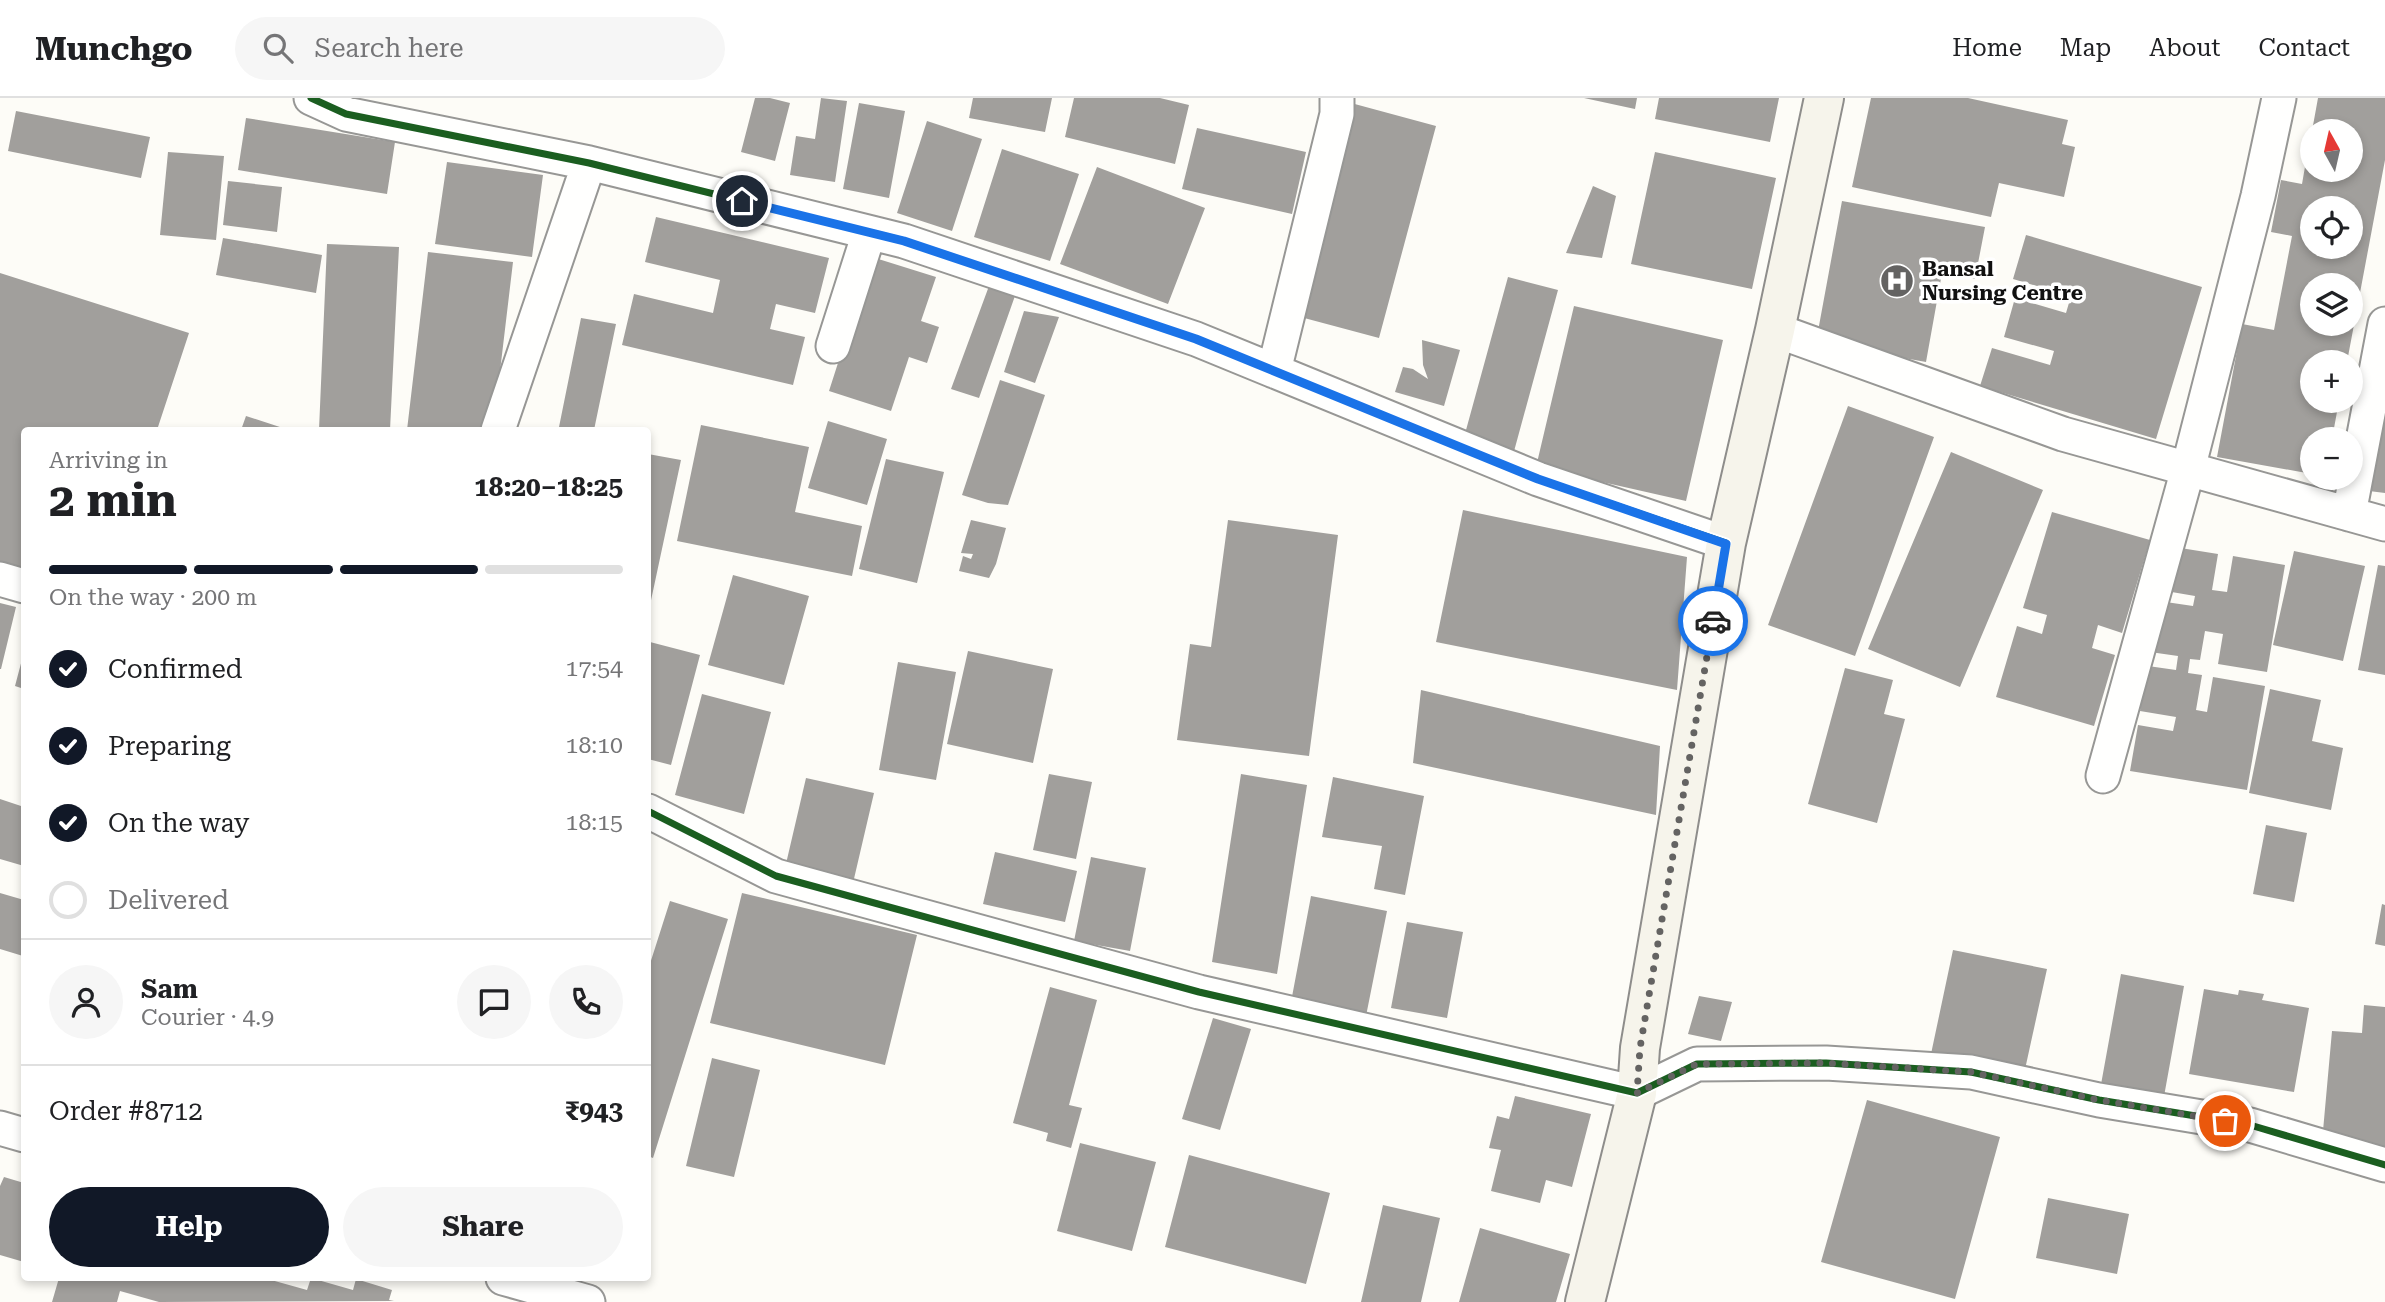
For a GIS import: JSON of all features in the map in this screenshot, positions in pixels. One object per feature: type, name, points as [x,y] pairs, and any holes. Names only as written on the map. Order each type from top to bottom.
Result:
[{"type":"street","points":[[311,98],[346,114],[589,163],[904,241],[1196,339],[1538,479],[1726,544]]},
{"type":"street","points":[[1274,371],[1337,114],[1337,98]]},
{"type":"street","points":[[1585,1302],[1637,1093],[1640,1048],[1726,544],[1824,98]]},
{"type":"street","points":[[2103,776],[2188,469],[2258,196],[2279,98]]},
{"type":"street","points":[[499,427],[589,163]]},
{"type":"street","points":[[833,346],[869,233]]},
{"type":"street","points":[[2349,514],[2385,324]]},
{"type":"street","points":[[1775,330],[2063,434],[2385,524]]},
{"type":"street","points":[[0,579],[21,585]]},
{"type":"street","points":[[651,813],[776,876],[1199,992],[1637,1093],[1697,1064],[1826,1063],[1971,1072],[2099,1100],[2250,1125],[2385,1165]]},
{"type":"street","points":[[0,1128],[21,1134]]},
{"type":"street","points":[[513,1281],[579,1301]]},
{"type":"building","points":[[755,98],[770,98],[790,103],[775,161],[741,152]]},
{"type":"building","points":[[821,98],[847,101],[835,182],[790,175],[796,136],[815,139]]},
{"type":"building","points":[[973,98],[1052,98],[1045,132],[969,118]]},
{"type":"building","points":[[1074,98],[1160,98],[1189,105],[1175,164],[1065,137]]},
{"type":"building","points":[[1584,98],[1637,98],[1635,109]]},
{"type":"building","points":[[1659,98],[1779,98],[1770,142],[1655,119]]},
{"type":"building","points":[[1871,98],[1968,98],[2068,120],[2062,144],[2075,147],[2064,197],[1999,183],[1991,217],[1852,187]]},
{"type":"building","points":[[2318,98],[2385,98],[2385,160],[2363,277],[2363,273],[2300,273],[2300,336],[2352,336],[2349,350],[2300,350],[2300,413],[2337,413],[2334,427],[2300,427],[2300,472],[2217,457],[2242,324],[2274,330],[2292,236],[2271,232],[2281,180],[2302,184],[2363,182],[2363,119],[2314,119]]},
{"type":"building","points":[[859,103],[905,111],[889,198],[843,189]]},
{"type":"building","points":[[1351,103],[1436,126],[1379,338],[1293,315]]},
{"type":"building","points":[[16,111],[150,137],[141,178],[8,151]]},
{"type":"building","points":[[246,118],[395,142],[387,194],[238,170]]},
{"type":"building","points":[[927,121],[982,139],[952,231],[897,213]]},
{"type":"building","points":[[1197,128],[1306,152],[1292,214],[1182,189]]},
{"type":"building","points":[[1002,149],[1079,174],[1050,261],[974,237]]},
{"type":"building","points":[[168,152],[224,156],[216,240],[160,235]]},
{"type":"building","points":[[1655,152],[1776,178],[1752,289],[1631,264]]},
{"type":"building","points":[[447,162],[543,175],[532,257],[435,244]]},
{"type":"building","points":[[1097,167],[1205,208],[1168,304],[1060,264]]},
{"type":"building","points":[[228,181],[282,187],[277,232],[223,225]]},
{"type":"building","points":[[1593,186],[1616,196],[1602,258],[1566,253]]},
{"type":"building","points":[[1842,201],[1985,227],[1975,279],[1942,273],[1926,362],[1816,342]]},
{"type":"building","points":[[656,217],[829,258],[815,313],[776,304],[770,329],[805,337],[793,385],[622,345],[634,294],[713,313],[720,280],[645,262]]},
{"type":"building","points":[[2026,235],[2202,287],[2156,439],[1980,386],[1992,348],[2050,365],[2054,351],[2004,337],[2015,298],[2066,313],[2071,296],[2013,279]]},
{"type":"building","points":[[223,238],[322,255],[316,293],[216,275]]},
{"type":"building","points":[[327,244],[399,247],[390,427],[319,427]]},
{"type":"building","points":[[428,252],[513,262],[493,427],[407,427]]},
{"type":"building","points":[[872,257],[936,277],[921,321],[939,327],[927,363],[909,357],[891,411],[829,391]]},
{"type":"building","points":[[0,273],[189,333],[158,427],[21,427],[21,570],[0,563]]},
{"type":"building","points":[[1508,277],[1558,290],[1513,455],[1463,441]]},
{"type":"building","points":[[989,286],[1016,293],[979,398],[951,389]]},
{"type":"building","points":[[1574,306],[1723,340],[1686,501],[1536,467]]},
{"type":"building","points":[[1024,311],[1059,317],[1035,383],[1004,372]]},
{"type":"building","points":[[581,318],[616,324],[595,427],[559,427]]},
{"type":"building","points":[[1422,340],[1460,350],[1444,406],[1395,392],[1403,367],[1413,369],[1428,379],[1423,365]]},
{"type":"building","points":[[1000,380],[1045,395],[1008,505],[988,503],[962,495]]},
{"type":"building","points":[[1848,406],[1934,437],[1855,656],[1768,625]]},
{"type":"building","points":[[2385,406],[2385,493],[2369,491]]},
{"type":"building","points":[[246,416],[280,427],[242,427]]},
{"type":"building","points":[[828,421],[887,439],[867,505],[808,488]]},
{"type":"building","points":[[701,425],[809,447],[795,512],[862,526],[852,576],[677,541]]},
{"type":"building","points":[[1951,452],[2043,490],[1960,687],[1868,649]]},
{"type":"building","points":[[651,455],[681,460],[651,600]]},
{"type":"building","points":[[886,459],[944,472],[917,583],[859,569]]},
{"type":"building","points":[[1463,510],[1687,557],[1677,690],[1436,642]]},
{"type":"building","points":[[2052,512],[2150,540],[2122,633],[2098,625],[2092,648],[2115,655],[2094,726],[1996,697],[2017,626],[2042,634],[2047,615],[2023,608]]},
{"type":"building","points":[[971,520],[1006,528],[996,564],[989,578],[959,571],[963,556],[971,559],[973,554],[961,553]]},
{"type":"building","points":[[1228,520],[1338,535],[1309,756],[1177,740],[1190,644],[1211,647]]},
{"type":"building","points":[[2168,546],[2218,554],[2212,590],[2227,592],[2233,556],[2285,565],[2267,672],[2218,664],[2223,634],[2205,631],[2200,660],[2190,659],[2188,673],[2202,675],[2196,710],[2207,712],[2213,677],[2265,686],[2247,790],[2130,771],[2138,725],[2173,731],[2176,717],[2140,711],[2148,666],[2176,670],[2178,656],[2150,652],[2159,601],[2193,606],[2195,596],[2160,590]]},
{"type":"building","points":[[2294,551],[2365,566],[2343,661],[2273,645]]},
{"type":"building","points":[[2378,565],[2385,566],[2385,675],[2358,670]]},
{"type":"building","points":[[733,575],[809,596],[784,685],[708,665]]},
{"type":"building","points":[[0,603],[16,607],[1,669],[0,669]]},
{"type":"building","points":[[651,642],[700,655],[671,765],[651,760]]},
{"type":"building","points":[[968,651],[1053,669],[1033,763],[947,744]]},
{"type":"building","points":[[898,662],[956,672],[936,780],[879,770]]},
{"type":"building","points":[[21,663],[21,688],[15,686]]},
{"type":"building","points":[[1845,668],[1893,680],[1884,714],[1905,719],[1877,823],[1808,804]]},
{"type":"building","points":[[2270,689],[2321,700],[2312,741],[2343,748],[2331,810],[2249,793]]},
{"type":"building","points":[[1421,690],[1660,746],[1656,815],[1413,763]]},
{"type":"building","points":[[702,694],[771,712],[744,814],[675,795]]},
{"type":"building","points":[[1049,774],[1092,782],[1076,859],[1033,850]]},
{"type":"building","points":[[1241,774],[1307,785],[1277,974],[1212,962]]},
{"type":"building","points":[[1333,777],[1424,796],[1405,895],[1374,889],[1382,846],[1322,837]]},
{"type":"building","points":[[806,778],[874,793],[853,883],[785,868]]},
{"type":"building","points":[[0,799],[21,806],[21,865],[0,859]]},
{"type":"building","points":[[2266,825],[2307,833],[2294,902],[2253,894]]},
{"type":"building","points":[[995,852],[1077,871],[1065,922],[983,904]]},
{"type":"building","points":[[1091,857],[1146,868],[1130,951],[1074,941]]},
{"type":"building","points":[[0,893],[21,899],[21,955],[0,949]]},
{"type":"building","points":[[742,893],[917,935],[885,1065],[710,1023]]},
{"type":"building","points":[[1311,896],[1387,911],[1366,1016],[1291,1002]]},
{"type":"building","points":[[670,901],[728,919],[653,1158],[651,1157],[651,961]]},
{"type":"building","points":[[2382,904],[2385,905],[2385,946],[2375,944]]},
{"type":"building","points":[[1407,922],[1463,932],[1447,1018],[1391,1008]]},
{"type":"building","points":[[1953,950],[2047,969],[2024,1074],[1931,1054]]},
{"type":"building","points":[[2121,974],[2184,986],[2163,1102],[2100,1090]]},
{"type":"building","points":[[1050,987],[1097,1000],[1069,1105],[1082,1108],[1071,1148],[1046,1141],[1048,1133],[1013,1123]]},
{"type":"building","points":[[2204,989],[2238,995],[2239,990],[2264,994],[2262,1000],[2309,1008],[2294,1092],[2189,1074]]},
{"type":"building","points":[[1699,996],[1732,1002],[1721,1041],[1688,1034]]},
{"type":"building","points":[[2364,1005],[2385,1007],[2385,1148],[2322,1142],[2332,1031],[2362,1033]]},
{"type":"building","points":[[1213,1018],[1251,1029],[1220,1130],[1182,1119]]},
{"type":"building","points":[[712,1058],[760,1070],[734,1177],[686,1166]]},
{"type":"building","points":[[1515,1096],[1591,1114],[1572,1187],[1546,1180],[1540,1203],[1491,1191],[1501,1150],[1489,1148],[1497,1116],[1509,1119]]},
{"type":"building","points":[[1867,1100],[2000,1137],[1955,1299],[1821,1262]]},
{"type":"building","points":[[1080,1143],[1156,1162],[1132,1251],[1057,1231]]},
{"type":"building","points":[[1189,1155],[1330,1193],[1306,1284],[1165,1247]]},
{"type":"building","points":[[4,1177],[21,1182],[21,1261],[0,1255],[0,1186]]},
{"type":"building","points":[[2048,1198],[2129,1214],[2117,1274],[2036,1258]]},
{"type":"building","points":[[1383,1205],[1440,1218],[1421,1302],[1361,1302]]},
{"type":"building","points":[[1480,1228],[1570,1254],[1556,1302],[1459,1302]]},
{"type":"building","points":[[58,1281],[275,1281],[307,1290],[310,1281],[322,1281],[353,1290],[355,1281],[363,1281],[392,1290],[389,1300],[394,1301],[159,1302],[120,1291],[117,1302],[52,1302]]},
{"type":"cycle path","points":[[311,98],[346,114],[589,163],[904,241],[1196,339],[1538,479],[1726,543]]},
{"type":"cycle path","points":[[651,813],[776,876],[1199,992],[1637,1093],[1697,1064],[1826,1063],[1971,1072],[2099,1100],[2250,1125],[2385,1165]]},
{"type":"way so far","points":[[1713,621],[1640,1048],[1637,1093],[1697,1064],[1826,1063],[1971,1072],[2099,1100],[2225,1121]]},
{"type":"place","name":"Bansal Nursing Centre","points":[[1897,281]]},
{"type":"route","points":[[742,201],[904,241],[1196,339],[1538,479],[1726,544],[1713,621]]}]
